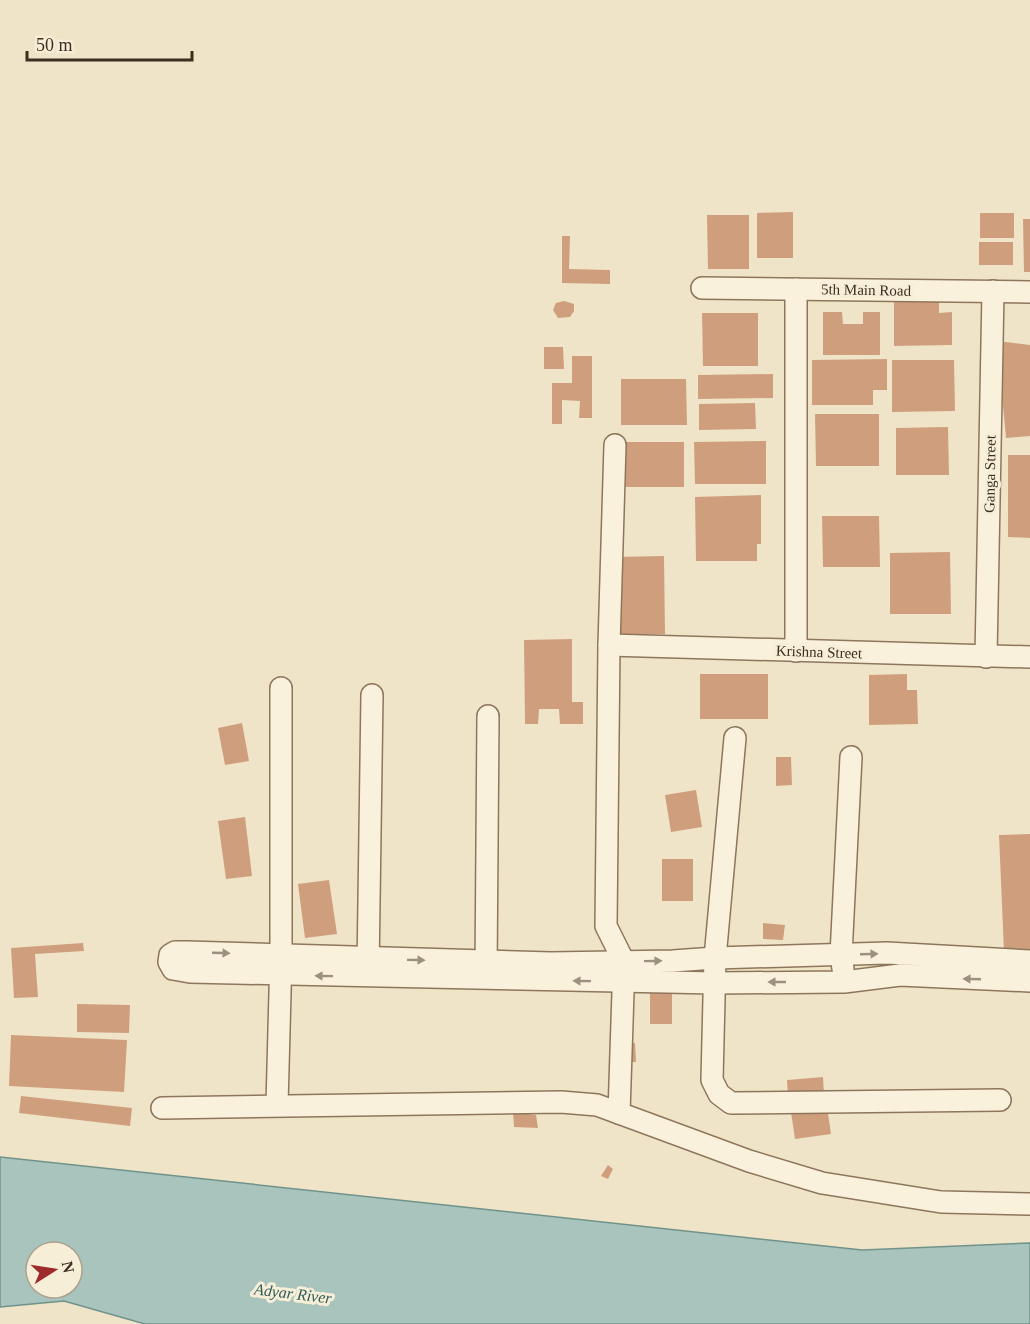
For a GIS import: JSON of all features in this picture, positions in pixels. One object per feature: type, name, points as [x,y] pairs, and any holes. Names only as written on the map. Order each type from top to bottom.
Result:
[{"type":"street","name":"5th Main Road","points":[[702,288],[1030,292]]},
{"type":"street","points":[[796,290],[796,651]]},
{"type":"street","name":"Ganga Street","points":[[986,657],[993,291]]},
{"type":"street","points":[[615,445],[609,645],[606,926],[625,972],[619,1113]]},
{"type":"street","name":"Krishna Street","points":[[609,645],[1030,657]]},
{"type":"street","points":[[277,1105],[281,965],[281,688]]},
{"type":"street","points":[[368,968],[372,695]]},
{"type":"street","points":[[486,970],[488,716]]},
{"type":"street","points":[[735,738],[716,958],[712,1080],[719,1094],[731,1103],[1000,1100]]},
{"type":"street","points":[[844,982],[842,955],[851,757]]},
{"type":"street","points":[[625,972],[716,958],[919,954],[1027,971]]},
{"type":"street","points":[[281,965],[625,972],[715,983],[844,982],[900,975],[1027,971]]},
{"type":"street","points":[[162,1108],[561,1102],[597,1105],[749,1161],[822,1183],[941,1202],[1030,1204]]},
{"type":"water","name":"Adyar River","points":[[0,1157],[862,1250],[1030,1243],[1030,1324],[145,1324],[64,1301],[0,1307]]},
{"type":"building","points":[[793,212],[793,258],[757,258],[757,213]]},
{"type":"building","points":[[980,213],[1014,213],[1014,238],[980,238]]},
{"type":"building","points":[[707,215],[749,215],[749,269],[708,269]]},
{"type":"building","points":[[1023,219],[1030,219],[1030,272],[1024,272]]},
{"type":"building","points":[[562,236],[570,236],[569,269],[610,270],[610,284],[562,283]]},
{"type":"building","points":[[979,242],[1013,242],[1013,265],[979,265]]},
{"type":"building","points":[[564,301],[574,304],[574,311],[570,317],[558,318],[553,310],[556,303]]},
{"type":"building","points":[[894,302],[939,302],[939,313],[952,312],[952,345],[894,346]]},
{"type":"building","points":[[823,312],[842,312],[843,324],[863,324],[863,312],[880,312],[880,355],[823,355]]},
{"type":"building","points":[[702,313],[758,313],[758,366],[703,366]]},
{"type":"building","points":[[997,341],[1030,345],[1030,436],[1006,438]]},
{"type":"building","points":[[544,347],[563,347],[564,369],[544,369]]},
{"type":"building","points":[[572,356],[592,356],[592,418],[579,418],[580,401],[562,400],[562,424],[552,424],[552,383],[572,383]]},
{"type":"building","points":[[887,359],[887,390],[873,390],[873,405],[812,405],[812,360]]},
{"type":"building","points":[[892,360],[954,360],[955,411],[892,412]]},
{"type":"building","points":[[773,374],[773,398],[698,399],[698,375]]},
{"type":"building","points":[[621,379],[686,379],[687,425],[621,425]]},
{"type":"building","points":[[755,403],[756,429],[699,430],[699,404]]},
{"type":"building","points":[[815,414],[879,414],[879,466],[816,466]]},
{"type":"building","points":[[948,427],[949,475],[896,475],[896,428]]},
{"type":"building","points":[[766,441],[766,484],[695,484],[694,442]]},
{"type":"building","points":[[623,442],[684,442],[684,487],[623,487]]},
{"type":"building","points":[[1008,455],[1030,455],[1030,538],[1008,537]]},
{"type":"building","points":[[761,495],[761,544],[757,544],[757,561],[696,561],[695,497]]},
{"type":"building","points":[[822,516],[879,516],[880,567],[823,567]]},
{"type":"building","points":[[950,552],[951,614],[890,614],[890,553]]},
{"type":"building","points":[[664,556],[665,634],[615,635],[614,557]]},
{"type":"building","points":[[572,639],[572,702],[583,702],[583,724],[560,724],[559,709],[539,709],[538,724],[525,724],[524,640]]},
{"type":"building","points":[[700,674],[768,674],[768,719],[700,719]]},
{"type":"building","points":[[907,674],[907,690],[917,690],[918,724],[869,725],[869,675]]},
{"type":"building","points":[[242,723],[249,761],[225,765],[218,728]]},
{"type":"building","points":[[776,757],[791,757],[792,785],[776,786]]},
{"type":"building","points":[[696,790],[702,827],[671,832],[665,795]]},
{"type":"building","points":[[245,817],[252,876],[226,879],[218,821]]},
{"type":"building","points":[[1030,834],[1030,951],[1004,952],[999,835]]},
{"type":"building","points":[[662,859],[693,859],[693,901],[662,901]]},
{"type":"building","points":[[329,880],[337,934],[305,938],[298,884]]},
{"type":"building","points":[[763,923],[785,925],[783,940],[763,939]]},
{"type":"building","points":[[83,943],[84,951],[35,954],[38,997],[14,998],[11,948]]},
{"type":"building","points":[[650,990],[672,990],[672,1024],[650,1024]]},
{"type":"building","points":[[77,1004],[130,1005],[129,1033],[77,1032]]},
{"type":"building","points":[[11,1035],[127,1040],[124,1092],[9,1086]]},
{"type":"building","points":[[626,1043],[635,1043],[636,1062],[627,1062]]},
{"type":"building","points":[[823,1077],[824,1095],[788,1097],[787,1080]]},
{"type":"building","points":[[21,1096],[132,1108],[130,1126],[19,1113]]},
{"type":"building","points":[[827,1107],[831,1134],[795,1139],[791,1112]]},
{"type":"building","points":[[513,1112],[536,1115],[538,1128],[514,1127]]},
{"type":"building","points":[[608,1165],[613,1169],[608,1179],[601,1176]]}]
